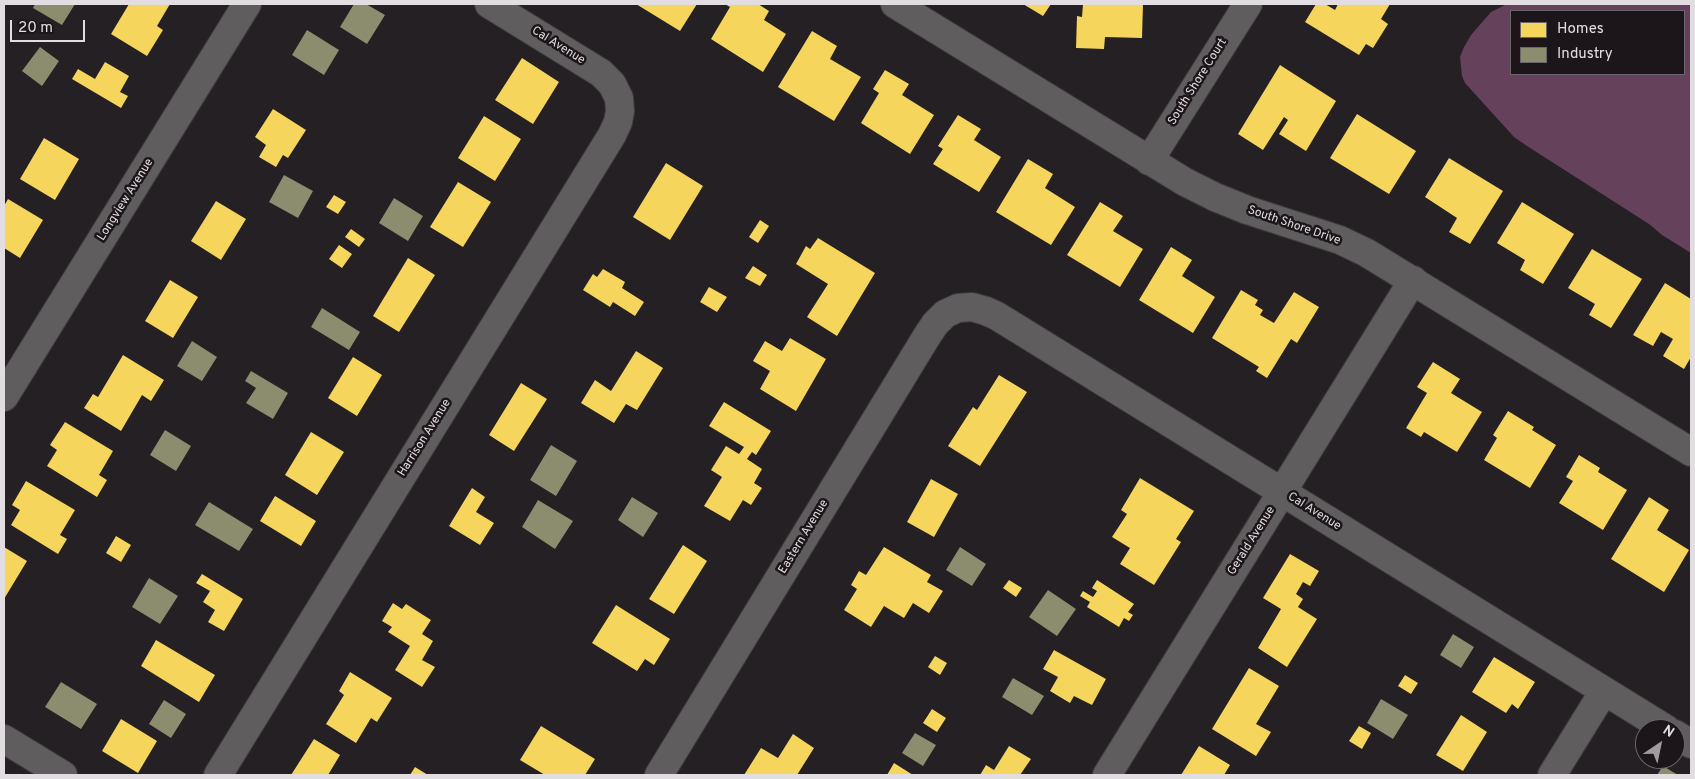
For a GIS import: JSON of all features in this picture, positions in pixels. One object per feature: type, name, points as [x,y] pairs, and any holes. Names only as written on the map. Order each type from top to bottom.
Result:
[{"type":"street","name":"Longview Avenue","points":[[4,397],[247,4]]},
{"type":"street","name":"Cal Avenue","points":[[489,4],[601,73],[612,84],[619,98]]},
{"type":"street","name":"South Shore Drive","points":[[895,4],[1185,182],[1247,210],[1340,240],[1367,253],[1691,452]]},
{"type":"street","name":"South Shore Court","points":[[1149,161],[1248,4]]},
{"type":"street","name":"Harrison Avenue","points":[[218,775],[612,135],[618,122],[619,98]]},
{"type":"street","name":"Gerald Avenue","points":[[1107,775],[1413,280]]},
{"type":"street","name":"Cal Avenue","points":[[958,308],[972,307],[996,316],[1650,719]]},
{"type":"street","name":"Eastern Avenue","points":[[659,775],[926,336],[946,314],[958,308]]},
{"type":"street","points":[[1552,775],[1604,691]]},
{"type":"street","points":[[4,739],[63,775]]},
{"type":"shaded area","points":[[1507,4],[1691,4],[1691,253],[1514,137],[1465,83],[1462,76],[1460,57],[1471,35],[1491,12]]},
{"type":"building: Homes","points":[[129,4],[170,4],[157,26],[163,30],[147,56],[111,34]]},
{"type":"building: Homes","points":[[636,4],[697,4],[680,31]]},
{"type":"building: Homes","points":[[725,4],[758,4],[769,11],[764,20],[786,34],[763,72],[711,39],[730,7]]},
{"type":"building: Homes","points":[[1023,4],[1051,4],[1043,16]]},
{"type":"building: Homes","points":[[1083,4],[1143,4],[1142,38],[1105,37],[1104,49],[1076,48],[1077,16],[1082,17]]},
{"type":"building: Homes","points":[[1316,4],[1325,4],[1335,10],[1338,4],[1390,4],[1381,19],[1388,24],[1373,48],[1366,44],[1359,55],[1305,22]]},
{"type":"building: Homes","points":[[812,31],[837,46],[830,59],[861,77],[834,121],[778,87]]},
{"type":"building: Homes","points":[[522,58],[559,82],[533,124],[495,100]]},
{"type":"building: Homes","points":[[105,62],[129,76],[120,92],[128,96],[121,108],[72,79],[78,69],[95,79]]},
{"type":"building: Homes","points":[[1280,65],[1336,101],[1306,151],[1279,134],[1288,120],[1284,117],[1263,150],[1238,134]]},
{"type":"building: Homes","points":[[885,70],[909,84],[902,95],[934,115],[910,154],[861,123],[879,93],[873,89]]},
{"type":"building: Homes","points":[[273,109],[306,130],[288,158],[283,155],[276,167],[259,157],[266,145],[255,137]]},
{"type":"building: Homes","points":[[1357,114],[1416,151],[1389,194],[1330,158]]},
{"type":"building: Homes","points":[[958,115],[981,129],[974,140],[1001,157],[979,192],[933,164],[943,149],[938,146]]},
{"type":"building: Homes","points":[[484,116],[521,139],[495,181],[458,158]]},
{"type":"building: Homes","points":[[44,138],[79,159],[55,200],[20,179]]},
{"type":"building: Homes","points":[[1449,158],[1503,191],[1470,244],[1449,232],[1457,218],[1425,197]]},
{"type":"building: Homes","points":[[1028,159],[1053,174],[1045,188],[1075,207],[1051,245],[996,212]]},
{"type":"building: Homes","points":[[666,163],[703,186],[670,240],[633,217]]},
{"type":"building: Homes","points":[[458,182],[491,202],[463,247],[430,227]]},
{"type":"building: Homes","points":[[334,195],[346,202],[338,214],[326,207]]},
{"type":"building: Homes","points":[[8,199],[43,220],[20,258],[4,248],[4,206]]},
{"type":"building: Homes","points":[[216,201],[246,219],[221,260],[191,241]]},
{"type":"building: Homes","points":[[1100,202],[1123,216],[1113,231],[1143,249],[1120,287],[1067,255]]},
{"type":"building: Homes","points":[[1522,202],[1574,234],[1543,284],[1520,270],[1525,260],[1497,243]]},
{"type":"building: Homes","points":[[760,220],[769,226],[758,243],[749,237]]},
{"type":"building: Homes","points":[[351,229],[365,239],[359,247],[345,237]]},
{"type":"building: Homes","points":[[818,238],[875,273],[837,336],[807,317],[828,284],[796,264],[806,246],[810,249]]},
{"type":"building: Homes","points":[[339,245],[352,254],[342,268],[329,259]]},
{"type":"building: Homes","points":[[1171,247],[1192,260],[1182,276],[1215,297],[1193,333],[1139,300]]},
{"type":"building: Homes","points":[[1592,249],[1642,279],[1611,328],[1589,315],[1595,304],[1568,288]]},
{"type":"building: Homes","points":[[408,258],[435,275],[399,332],[373,316]]},
{"type":"building: Homes","points":[[753,266],[767,275],[760,286],[745,278]]},
{"type":"building: Homes","points":[[603,269],[625,282],[622,288],[644,302],[635,316],[613,302],[610,307],[583,290],[593,274],[597,277]]},
{"type":"building: Homes","points":[[170,280],[198,297],[173,338],[145,321]]},
{"type":"building: Homes","points":[[1665,283],[1691,299],[1691,357],[1684,369],[1663,356],[1673,339],[1661,332],[1653,346],[1633,335]]},
{"type":"building: Homes","points":[[709,287],[727,297],[717,312],[700,302]]},
{"type":"building: Homes","points":[[1241,290],[1258,300],[1255,305],[1263,310],[1260,315],[1274,323],[1294,292],[1319,307],[1297,343],[1291,339],[1267,378],[1256,371],[1259,367],[1212,338]]},
{"type":"building: Homes","points":[[790,338],[826,359],[796,411],[760,389],[770,371],[753,361],[765,341],[782,351]]},
{"type":"building: Homes","points":[[636,351],[663,368],[637,410],[626,404],[614,423],[581,403],[595,380],[611,391]]},
{"type":"building: Homes","points":[[123,355],[164,380],[151,401],[142,395],[121,431],[84,408],[93,394],[98,397]]},
{"type":"building: Homes","points":[[353,357],[382,375],[357,416],[328,398]]},
{"type":"building: Homes","points":[[1433,362],[1460,379],[1451,393],[1482,412],[1457,452],[1424,432],[1421,437],[1406,428],[1427,393],[1417,387]]},
{"type":"building: Homes","points":[[999,375],[1027,392],[980,466],[948,446],[973,407],[977,410]]},
{"type":"building: Homes","points":[[521,383],[547,399],[514,451],[489,435]]},
{"type":"building: Homes","points":[[724,402],[771,431],[756,455],[752,452],[747,459],[762,469],[754,483],[762,488],[751,505],[743,500],[730,521],[704,506],[722,477],[711,470],[726,446],[739,454],[744,447],[709,426]]},
{"type":"building: Homes","points":[[1508,411],[1534,427],[1532,430],[1556,445],[1530,488],[1484,460],[1497,438],[1493,435]]},
{"type":"building: Homes","points":[[65,422],[113,451],[99,475],[107,480],[97,497],[47,466],[57,450],[50,445]]},
{"type":"building: Homes","points":[[311,432],[344,452],[317,495],[285,475]]},
{"type":"building: Homes","points":[[1579,455],[1600,468],[1598,472],[1627,490],[1603,530],[1559,503],[1573,481],[1566,477]]},
{"type":"building: Homes","points":[[1140,478],[1194,511],[1176,539],[1181,542],[1154,585],[1120,564],[1130,548],[1112,537],[1127,514],[1121,510]]},
{"type":"building: Homes","points":[[931,479],[958,494],[934,537],[907,522]]},
{"type":"building: Homes","points":[[26,481],[75,510],[60,535],[67,539],[58,554],[11,525],[20,510],[12,505]]},
{"type":"building: Homes","points":[[472,488],[485,497],[476,512],[494,523],[480,545],[449,526]]},
{"type":"building: Homes","points":[[275,496],[316,521],[301,546],[260,521]]},
{"type":"building: Homes","points":[[1649,497],[1669,510],[1657,530],[1689,550],[1664,592],[1611,559]]},
{"type":"building: Homes","points":[[116,536],[131,545],[121,562],[106,553]]},
{"type":"building: Homes","points":[[683,545],[707,561],[674,614],[649,599]]},
{"type":"building: Homes","points":[[4,547],[27,561],[4,599]]},
{"type":"building: Homes","points":[[884,547],[931,575],[927,582],[943,591],[929,613],[913,603],[904,618],[884,606],[871,627],[844,610],[857,589],[851,585],[859,571],[866,575]]},
{"type":"building: Homes","points":[[1290,554],[1319,571],[1310,586],[1303,582],[1296,594],[1303,599],[1298,607],[1317,619],[1287,667],[1258,648],[1281,609],[1263,598]]},
{"type":"building: Homes","points":[[202,574],[243,599],[224,631],[208,622],[215,610],[203,602],[210,591],[196,583]]},
{"type":"building: Homes","points":[[1009,580],[1022,588],[1016,597],[1003,588]]},
{"type":"building: Homes","points":[[1097,580],[1134,604],[1128,612],[1133,615],[1129,621],[1124,618],[1119,627],[1087,607],[1090,602],[1080,596],[1083,591],[1093,597],[1097,591],[1092,588]]},
{"type":"building: Homes","points":[[393,603],[402,609],[406,604],[431,620],[422,634],[433,641],[422,660],[435,667],[422,687],[395,670],[410,646],[388,632],[392,627],[382,621]]},
{"type":"building: Homes","points":[[616,605],[670,639],[654,665],[645,659],[637,671],[592,643]]},
{"type":"building: Homes","points":[[156,640],[215,675],[199,702],[141,666]]},
{"type":"building: Homes","points":[[1054,650],[1106,679],[1092,705],[1074,696],[1070,703],[1050,691],[1058,677],[1043,669]]},
{"type":"building: Homes","points":[[935,656],[947,663],[940,675],[928,667]]},
{"type":"building: Homes","points":[[1494,657],[1535,682],[1518,709],[1512,704],[1506,713],[1472,692]]},
{"type":"building: Homes","points":[[1249,668],[1279,686],[1256,724],[1271,732],[1256,756],[1212,729]]},
{"type":"building: Homes","points":[[350,672],[392,698],[377,722],[371,718],[356,743],[326,724],[344,695],[339,691]]},
{"type":"building: Homes","points":[[1405,675],[1418,683],[1411,694],[1398,686]]},
{"type":"building: Homes","points":[[932,709],[946,718],[937,732],[923,723]]},
{"type":"building: Homes","points":[[1461,715],[1487,732],[1463,771],[1436,755]]},
{"type":"building: Homes","points":[[121,719],[157,741],[138,773],[102,751]]},
{"type":"building: Homes","points":[[541,726],[595,759],[585,775],[545,775],[520,760]]},
{"type":"building: Homes","points":[[1359,726],[1371,733],[1362,749],[1349,741]]},
{"type":"building: Homes","points":[[793,734],[814,748],[797,775],[744,775],[761,748],[778,758]]},
{"type":"building: Homes","points":[[314,739],[340,755],[328,775],[291,775]]},
{"type":"building: Homes","points":[[1009,746],[1031,759],[1020,775],[980,775],[986,765],[994,770]]},
{"type":"building: Homes","points":[[1199,746],[1230,765],[1224,775],[1181,775]]},
{"type":"building: Homes","points":[[894,763],[913,775],[887,775]]},
{"type":"building: Homes","points":[[415,767],[428,775],[410,775]]},
{"type":"building: Industry","points":[[35,4],[75,4],[62,25],[33,8]]},
{"type":"building: Industry","points":[[354,4],[366,4],[385,15],[367,44],[340,27]]},
{"type":"building: Industry","points":[[307,30],[339,50],[324,75],[292,55]]},
{"type":"building: Industry","points":[[40,47],[59,61],[42,86],[22,71]]},
{"type":"building: Industry","points":[[284,175],[313,191],[298,218],[269,202]]},
{"type":"building: Industry","points":[[394,198],[423,216],[408,241],[379,223]]},
{"type":"building: Industry","points":[[322,308],[360,332],[349,350],[311,327]]},
{"type":"building: Industry","points":[[192,341],[217,357],[202,381],[177,366]]},
{"type":"building: Industry","points":[[251,371],[288,393],[273,419],[246,403],[256,388],[245,381]]},
{"type":"building: Industry","points":[[165,430],[191,446],[176,471],[150,455]]},
{"type":"building: Industry","points":[[551,445],[577,461],[556,496],[530,480]]},
{"type":"building: Industry","points":[[632,497],[658,513],[643,537],[618,520]]},
{"type":"building: Industry","points":[[538,500],[573,521],[555,549],[522,527]]},
{"type":"building: Industry","points":[[209,502],[253,529],[239,551],[195,525]]},
{"type":"building: Industry","points":[[960,547],[986,564],[972,586],[946,570]]},
{"type":"building: Industry","points":[[149,578],[178,596],[160,624],[132,607]]},
{"type":"building: Industry","points":[[1048,590],[1076,609],[1057,636],[1029,617]]},
{"type":"building: Industry","points":[[1453,634],[1474,647],[1461,668],[1440,655]]},
{"type":"building: Industry","points":[[1013,678],[1044,696],[1032,715],[1002,697]]},
{"type":"building: Industry","points":[[61,682],[97,704],[81,729],[45,707]]},
{"type":"building: Industry","points":[[1381,699],[1408,715],[1393,739],[1367,723]]},
{"type":"building: Industry","points":[[164,700],[186,714],[171,738],[149,724]]},
{"type":"building: Industry","points":[[915,733],[936,745],[923,766],[902,753]]},
{"type":"building: Industry","points":[[1661,769],[1668,769],[1678,775],[1657,775]]}]
